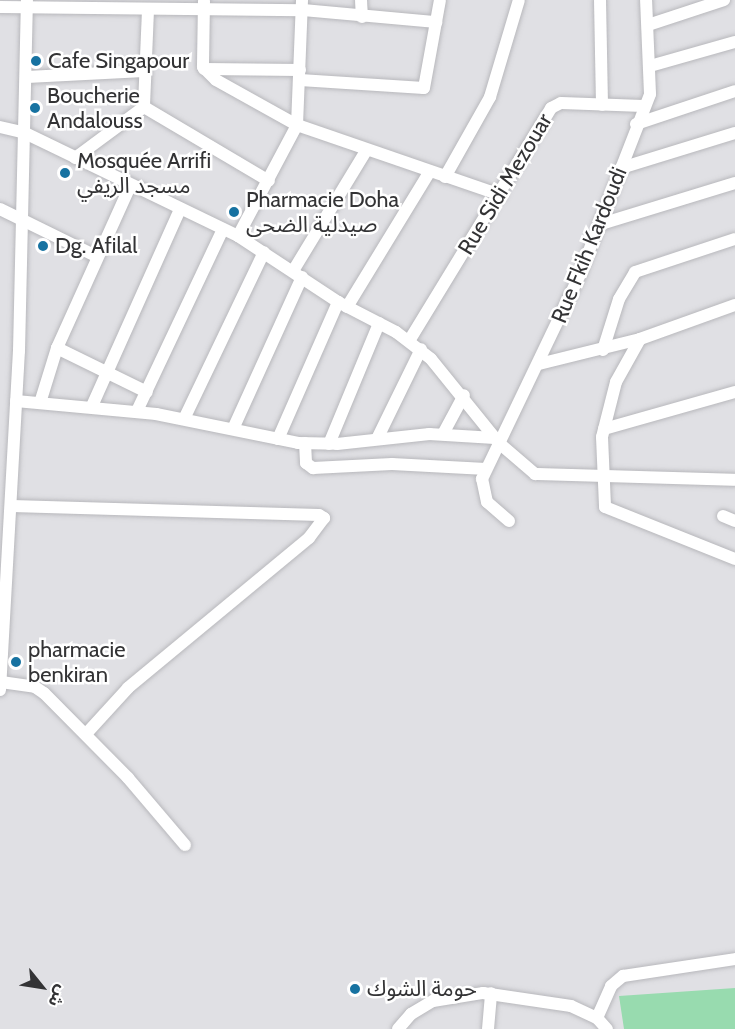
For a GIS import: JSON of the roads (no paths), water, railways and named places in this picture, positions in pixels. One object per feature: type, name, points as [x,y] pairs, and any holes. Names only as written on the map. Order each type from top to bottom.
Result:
[{"type":"street","points":[[361,0],[362,17]]},
{"type":"street","points":[[204,69],[300,75],[423,88],[440,0]]},
{"type":"street","points":[[445,177],[490,97],[519,0]]},
{"type":"street","points":[[600,0],[602,105]]},
{"type":"street","name":"Rue Fkih Kardoudi","points":[[484,474],[497,440],[539,363],[601,224],[636,124],[652,89],[646,0]]},
{"type":"street","points":[[648,25],[724,0]]},
{"type":"street","points":[[0,7],[27,4],[148,10],[203,4],[303,5],[362,17],[436,22]]},
{"type":"street","points":[[27,4],[23,219],[12,512],[3,616],[0,686],[35,687],[86,734],[184,845]]},
{"type":"street","points":[[203,4],[204,69],[216,80],[297,125],[366,151],[500,195]]},
{"type":"street","points":[[238,236],[297,125],[303,5]]},
{"type":"street","points":[[144,107],[148,10]]},
{"type":"street","points":[[650,66],[735,42]]},
{"type":"street","points":[[27,77],[144,71]]},
{"type":"street","points":[[636,124],[735,91]]},
{"type":"street","name":"Rue Sidi Mezouar","points":[[409,340],[555,105],[644,106]]},
{"type":"street","points":[[75,158],[144,107]]},
{"type":"street","points":[[144,107],[269,181]]},
{"type":"street","points":[[0,127],[25,133],[130,186],[238,236],[342,304],[409,340],[421,349],[464,395],[497,440],[538,476],[735,480]]},
{"type":"street","points":[[621,168],[735,133]]},
{"type":"street","points":[[233,429],[297,274],[366,151]]},
{"type":"street","points":[[278,439],[342,304],[430,171]]},
{"type":"street","points":[[601,224],[735,183]]},
{"type":"street","points":[[40,403],[57,348],[96,256],[130,186]]},
{"type":"street","points":[[0,209],[96,256]]},
{"type":"street","points":[[92,406],[180,209]]},
{"type":"street","points":[[137,411],[223,229]]},
{"type":"street","points":[[603,350],[619,299],[634,273],[735,239]]},
{"type":"street","points":[[184,419],[264,252]]},
{"type":"street","points":[[539,363],[603,350],[735,305]]},
{"type":"street","points":[[329,444],[379,322]]},
{"type":"street","points":[[640,339],[616,382],[604,429],[604,478],[608,510],[735,559]]},
{"type":"street","points":[[57,348],[147,392]]},
{"type":"street","points":[[377,439],[421,349]]},
{"type":"street","points":[[604,429],[735,392]]},
{"type":"street","points":[[443,434],[464,395]]},
{"type":"street","points":[[16,401],[137,411],[305,443],[329,444],[443,434],[497,440]]},
{"type":"street","points":[[305,443],[306,463],[313,468],[403,464],[484,474],[487,502],[509,521]]},
{"type":"street","points":[[0,532],[12,512]]},
{"type":"street","points":[[12,512],[316,515],[324,518],[309,538],[128,688],[86,734]]},
{"type":"street","points":[[597,1018],[611,986],[624,976],[735,959]]},
{"type":"street","points":[[488,1029],[491,993]]},
{"type":"street","points":[[399,1029],[411,1014],[433,1001],[491,993],[570,1006],[597,1018],[607,1029]]},
{"type":"place","name":"Cafe Singapour","points":[[36,61]]},
{"type":"place","name":"Boucherie Andalouss","points":[[35,108]]},
{"type":"place","name":"Mosquée Arrifi مسجد الريفي","points":[[65,173]]},
{"type":"place","name":"Pharmacie Doha صيدلية الضحى","points":[[234,212]]},
{"type":"place","name":"Dg. Afilal","points":[[43,246]]},
{"type":"place","name":"pharmacie benkiran","points":[[16,662]]},
{"type":"place","name":"حومة الشوك","points":[[355,989]]}]
